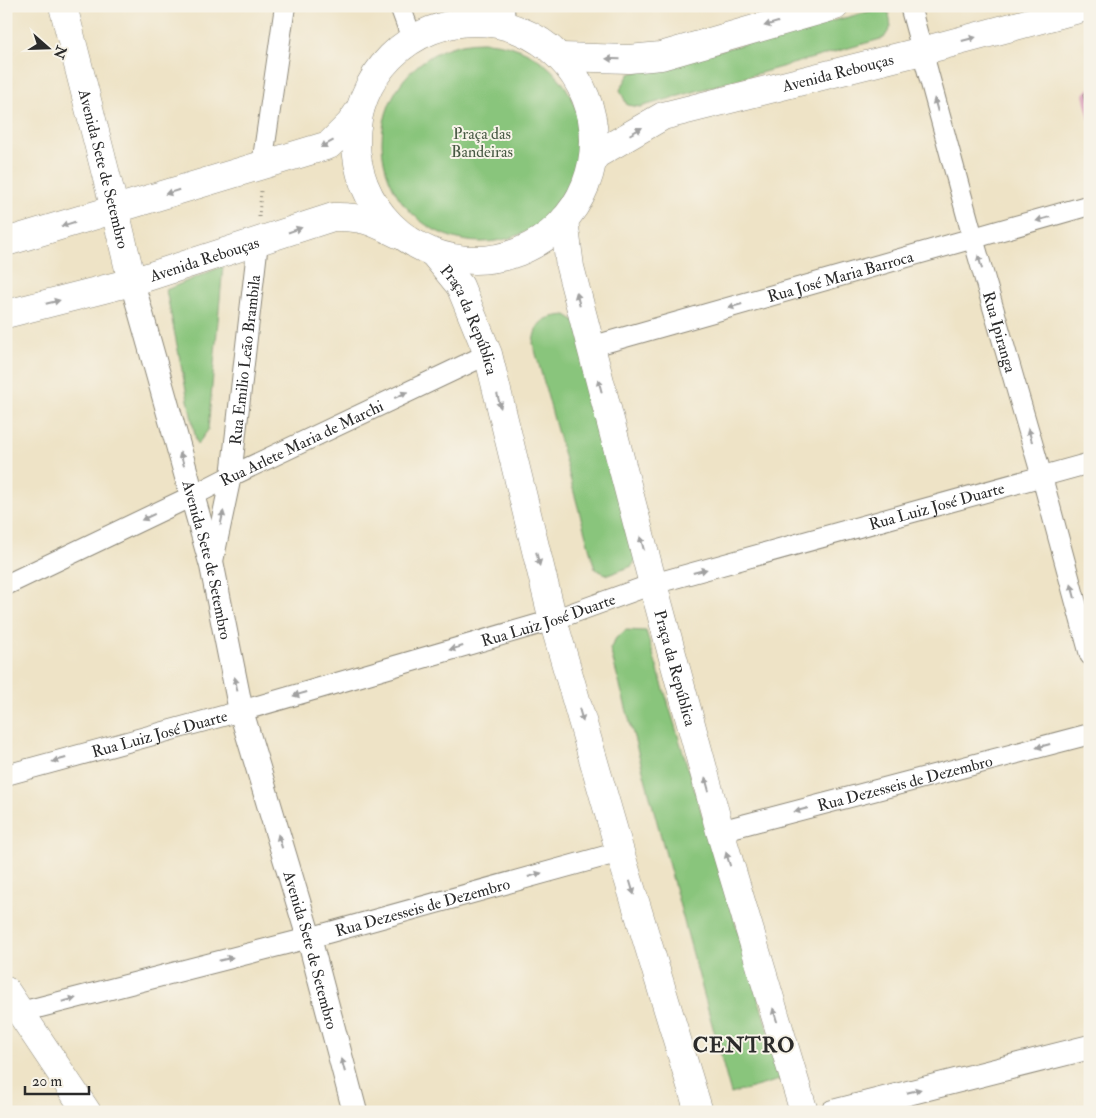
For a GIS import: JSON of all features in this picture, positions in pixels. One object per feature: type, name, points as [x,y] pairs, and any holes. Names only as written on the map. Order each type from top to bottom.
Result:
[{"type":"main road","name":"Avenida Sete de Setembro","points":[[63,6],[132,282]]},
{"type":"main road","points":[[561,57],[629,59],[661,56],[810,10],[835,6]]},
{"type":"main road","name":"Avenida Rebouças","points":[[594,156],[663,116],[922,51],[1090,6]]},
{"type":"main road","points":[[504,15],[561,57],[582,86],[593,120],[594,156],[584,190],[564,220],[537,244],[504,257],[469,261],[434,254],[416,246],[400,235],[376,210],[361,178],[355,144],[360,109],[370,82],[412,38],[441,26],[504,15]]},
{"type":"main road","points":[[6,242],[329,145],[350,124],[360,109]]},
{"type":"main road","name":"Avenida Rebouças","points":[[6,314],[132,282],[333,217],[354,216],[400,235]]},
{"type":"main road","name":"Praça da República","points":[[564,220],[570,267],[653,584],[720,831],[804,1112]]},
{"type":"main road","name":"Praça da República","points":[[434,254],[460,286],[488,354],[553,620],[620,852],[699,1112]]},
{"type":"main road","points":[[14,1002],[87,1112]]},
{"type":"street","points":[[262,165],[285,6]]},
{"type":"street","points":[[400,6],[412,38]]},
{"type":"street","name":"Rua Ipiranga","points":[[910,6],[973,238],[1042,477],[1090,656]]},
{"type":"street","name":"Rua José Maria Barroca","points":[[590,347],[1090,205]]},
{"type":"street","name":"Rua Emilio Leão Brambila","points":[[212,566],[231,476],[258,242]]},
{"type":"street","name":"Avenida Sete de Setembro","points":[[132,282],[212,566],[241,711],[309,938],[355,1112]]},
{"type":"street","name":"Rua Arlete Maria de Marchi","points":[[6,585],[488,354]]},
{"type":"street","name":"Rua Luiz José Duarte","points":[[6,775],[241,711],[553,620],[653,584],[1090,463]]},
{"type":"street","name":"Rua Dezesseis de Dezembro","points":[[720,831],[1090,734]]},
{"type":"street","name":"Rua Dezesseis de Dezembro","points":[[14,1002],[309,938],[620,852]]},
{"type":"street","points":[[833,1112],[1090,1047]]},
{"type":"path","points":[[258,242],[262,165]]},
{"type":"green space","points":[[879,9],[889,13],[891,27],[884,38],[640,107],[627,105],[620,90],[629,74]]},
{"type":"green space","name":"Praça das Bandeiras","points":[[472,42],[492,42],[520,49],[546,64],[560,78],[575,104],[582,132],[582,152],[575,180],[560,206],[546,220],[511,238],[492,242],[472,242],[444,235],[418,220],[404,206],[386,171],[382,152],[382,132],[389,104],[404,78],[418,64],[453,46]]},
{"type":"green space","points":[[223,266],[208,430],[197,445],[166,290]]},
{"type":"green space","points":[[566,315],[577,322],[640,554],[632,566],[608,575],[595,569],[533,343],[536,329],[543,321],[552,317]]},
{"type":"green space","points":[[626,630],[646,631],[783,1079],[731,1094],[610,649],[616,638]]},
{"type":"building","points":[[1090,87],[1090,119],[1089,120],[1083,95]]},
{"type":"district","name":"CENTRO","points":[[744,1045]]}]
